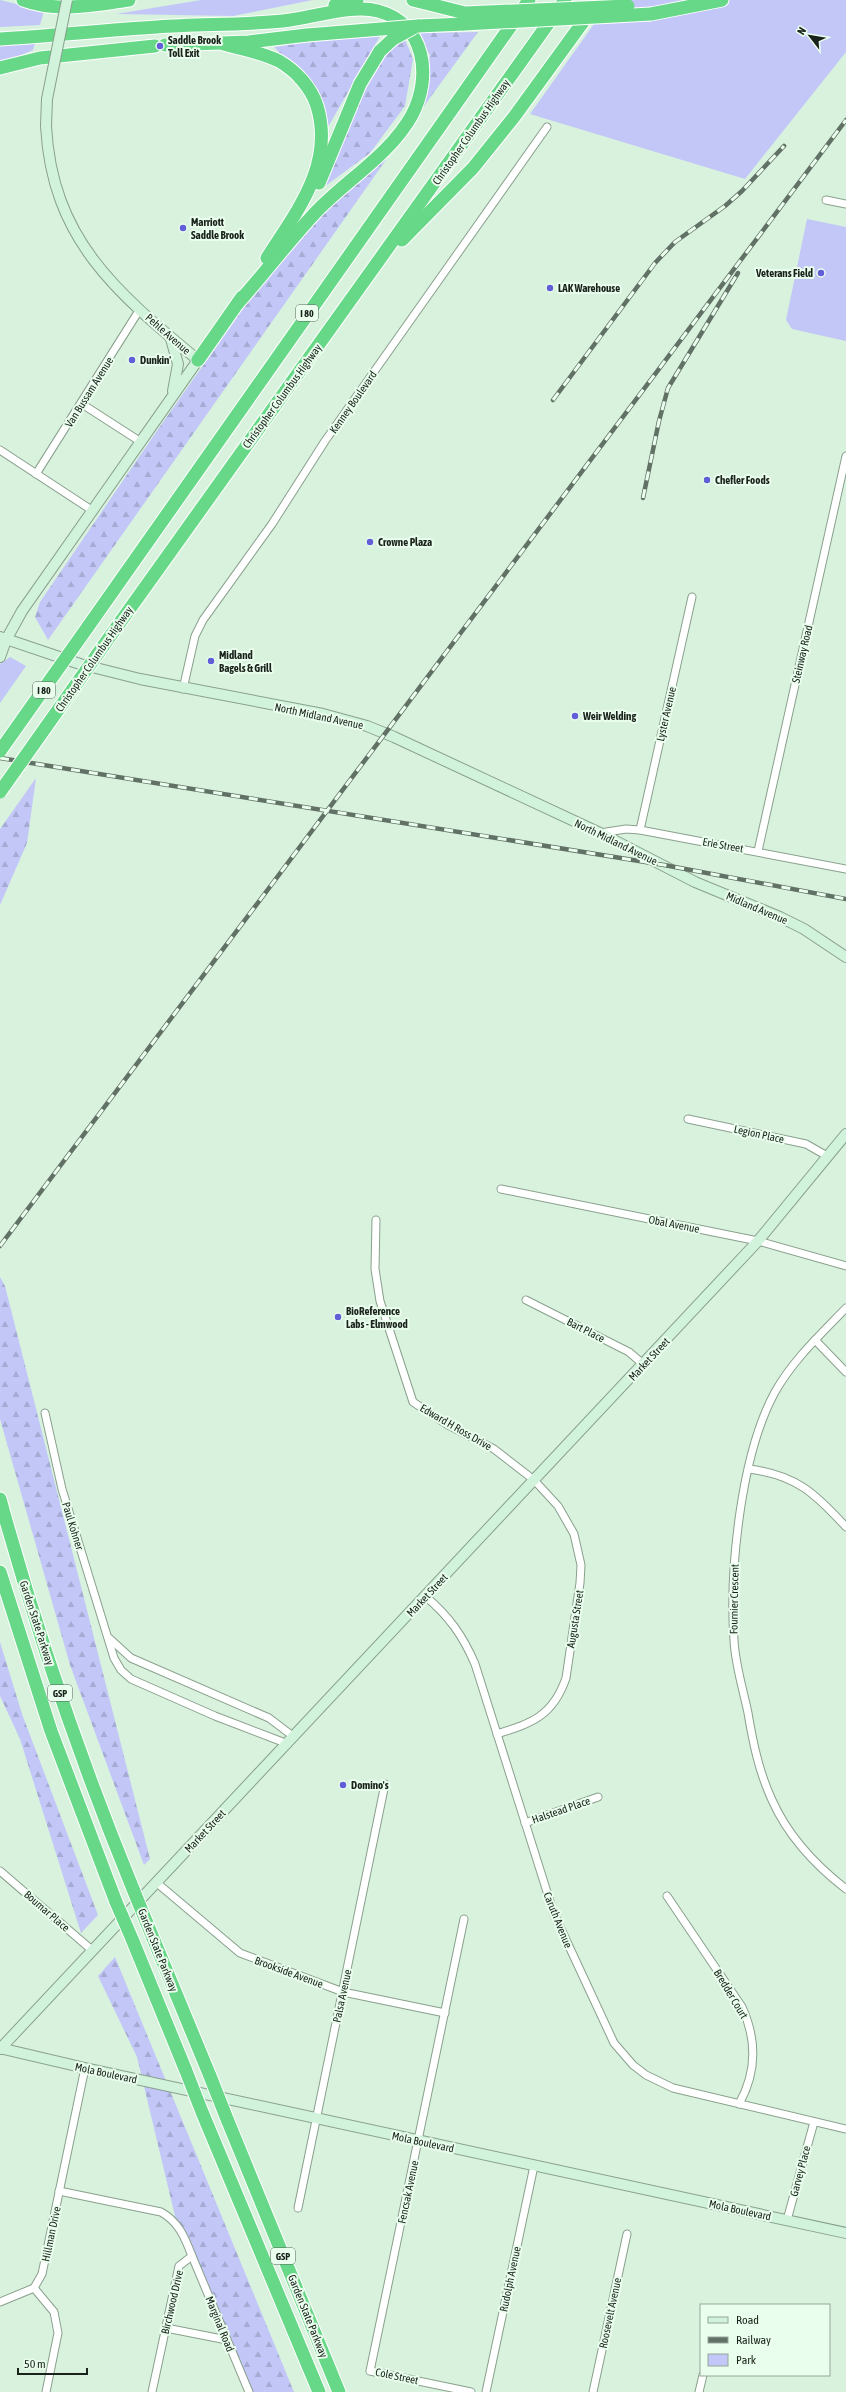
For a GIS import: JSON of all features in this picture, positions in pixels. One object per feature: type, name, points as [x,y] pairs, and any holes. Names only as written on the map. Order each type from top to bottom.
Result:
[{"type":"highway","points":[[23,0],[48,6],[74,8],[129,0]]},
{"type":"highway","points":[[247,24],[357,0]]},
{"type":"highway","points":[[413,0],[464,18]]},
{"type":"highway","name":"I 80","points":[[0,751],[529,0]]},
{"type":"highway","name":"Christopher Columbus Highway","points":[[0,792],[565,0]]},
{"type":"highway","points":[[372,270],[473,168],[514,117],[599,0]]},
{"type":"highway","points":[[652,9],[685,0]]},
{"type":"highway","points":[[0,68],[40,58],[160,46],[221,43],[418,26],[464,18],[652,9],[722,0]]},
{"type":"highway","points":[[0,39],[160,27],[286,21],[364,9],[378,11],[395,17],[406,28],[418,45],[424,62],[424,80],[420,99],[411,117],[382,152],[316,212],[281,251],[238,304],[198,360]]},
{"type":"highway","points":[[281,251],[311,203],[360,84],[380,51],[393,39],[418,26]]},
{"type":"highway","points":[[221,43],[267,56],[295,73],[308,87],[316,101],[323,138],[309,190],[238,304]]},
{"type":"highway","name":"Garden State Parkway","points":[[0,1499],[29,1598],[70,1724],[131,1884],[339,2392]]},
{"type":"highway","name":"Garden State Parkway","points":[[0,1572],[51,1731],[116,1902],[319,2392]]},
{"type":"street","name":"Pehle Avenue","points":[[0,657],[3,638],[198,360],[170,337],[140,309],[92,260],[66,218],[51,172],[46,126],[47,99],[67,0]]},
{"type":"street","name":"Kenney Boulevard","points":[[183,689],[195,636],[203,620],[272,524],[325,441],[547,127]]},
{"type":"street","points":[[826,200],[846,204]]},
{"type":"street","name":"Van Bussam Avenue","points":[[36,474],[82,404],[140,309]]},
{"type":"street","points":[[170,337],[175,346],[178,364],[171,399]]},
{"type":"street","points":[[82,404],[141,442]]},
{"type":"street","points":[[0,450],[93,511]]},
{"type":"street","name":"Steinway Road","points":[[758,851],[846,456]]},
{"type":"street","name":"Lyster Avenue","points":[[640,830],[692,597]]},
{"type":"street","name":"North Midland Avenue","points":[[3,638],[80,664],[183,689],[323,714],[367,726],[394,737],[600,833],[664,865]]},
{"type":"street","name":"Erie Street","points":[[600,833],[626,829],[640,830],[758,851],[846,869]]},
{"type":"street","name":"Midland Avenue","points":[[664,865],[695,882],[780,917],[804,929],[846,957]]},
{"type":"street","name":"Legion Place","points":[[688,1119],[806,1144],[827,1156]]},
{"type":"street","name":"Market Street","points":[[0,2048],[157,1883],[758,1241],[846,1134]]},
{"type":"street","name":"Obal Avenue","points":[[501,1189],[758,1241],[846,1266]]},
{"type":"street","name":"Edward H Ross Drive","points":[[376,1220],[375,1269],[380,1301],[413,1402],[444,1422],[494,1449],[534,1480]]},
{"type":"street","name":"Bart Place","points":[[526,1300],[629,1352],[643,1364]]},
{"type":"street","name":"Fournier Crescent","points":[[846,1308],[788,1371],[775,1393],[759,1430],[749,1469],[738,1527],[734,1567],[733,1634],[756,1756],[772,1801],[794,1838],[810,1857],[846,1889]]},
{"type":"street","points":[[815,1340],[846,1372]]},
{"type":"street","name":"Paul Kohner","points":[[45,1413],[62,1489],[114,1658],[121,1670],[131,1679],[215,1716],[291,1740]]},
{"type":"street","points":[[749,1469],[767,1471],[796,1482],[822,1500],[846,1527]]},
{"type":"street","name":"Augusta Street","points":[[496,1734],[526,1724],[538,1718],[556,1700],[566,1678],[580,1583],[578,1550],[574,1534],[558,1506],[534,1480]]},
{"type":"street","name":"Caruth Avenue","points":[[425,1596],[444,1612],[467,1646],[475,1664],[554,1914],[614,2043],[622,2054],[642,2072],[659,2083],[739,2104],[846,2129]]},
{"type":"street","name":"Paul Kohner","points":[[108,1636],[118,1648],[131,1658],[269,1718],[291,1740]]},
{"type":"street","name":"Palsa Avenue","points":[[298,2208],[385,1784]]},
{"type":"street","name":"Halstead Place","points":[[524,1823],[598,1797]]},
{"type":"street","name":"Boumar Place","points":[[0,1871],[93,1951]]},
{"type":"street","name":"Brookside Avenue","points":[[157,1883],[240,1954],[343,1992],[445,2013]]},
{"type":"street","name":"Bredder Court","points":[[667,1896],[742,2007],[748,2021],[752,2037],[753,2067],[750,2080],[739,2104]]},
{"type":"street","name":"Fencsak Avenue","points":[[370,2371],[464,1919]]},
{"type":"street","name":"Mola Boulevard","points":[[0,2048],[85,2068],[846,2234]]},
{"type":"street","name":"Hillman Drive","points":[[34,2288],[42,2274],[85,2068]]},
{"type":"street","name":"Garvey Place","points":[[787,2220],[814,2122]]},
{"type":"street","name":"Rudolph Avenue","points":[[486,2392],[534,2166]]},
{"type":"street","points":[[59,2191],[161,2212],[177,2224],[192,2256]]},
{"type":"street","name":"Roosevelt Avenue","points":[[593,2392],[627,2234]]},
{"type":"street","name":"Birchwood Drive","points":[[152,2392],[179,2266],[192,2256]]},
{"type":"street","name":"Marginal Road","points":[[192,2256],[249,2392]]},
{"type":"street","points":[[0,2302],[34,2288],[54,2312],[58,2333],[46,2392]]},
{"type":"street","points":[[166,2328],[227,2340]]},
{"type":"street","name":"Cole Street","points":[[370,2371],[471,2392]]},
{"type":"street","points":[[699,2392],[703,2376]]},
{"type":"green space","points":[[0,0],[44,11],[40,25],[0,27]]},
{"type":"green space","points":[[201,0],[313,0],[233,16],[116,14]]},
{"type":"green space","points":[[611,0],[846,0],[846,52],[745,179],[530,114]]},
{"type":"green space","points":[[383,31],[328,127],[311,85],[274,47]]},
{"type":"green space","points":[[478,32],[419,113],[430,55],[414,33]]},
{"type":"green space","points":[[404,37],[413,59],[405,106],[370,153],[324,187],[375,62]]},
{"type":"green space","points":[[36,40],[33,50],[0,64],[0,42]]},
{"type":"green space","points":[[388,157],[48,640],[35,617],[40,602],[161,425],[262,282],[320,212]]},
{"type":"green space","name":"Veterans Field","points":[[807,219],[846,227],[846,341],[792,329],[786,320]]},
{"type":"green space","points":[[10,657],[26,666],[0,703],[0,664]]},
{"type":"green space","points":[[36,778],[27,843],[0,905],[0,829]]},
{"type":"green space","points":[[0,1277],[5,1286],[150,1859],[144,1865],[70,1665],[0,1419]]},
{"type":"green space","points":[[0,1642],[22,1714],[98,1915],[81,1933],[20,1739],[0,1696]]},
{"type":"green space","points":[[115,1957],[294,2392],[248,2392],[175,2216],[137,2057],[98,1976]]},
{"type":"railway","points":[[0,1246],[846,120]]},
{"type":"railway","points":[[553,400],[655,263],[675,242],[725,206],[742,191],[784,146]]},
{"type":"railway","points":[[643,498],[659,421],[668,388],[738,273]]},
{"type":"railway","points":[[0,758],[664,865],[846,899]]},
{"type":"place","name":"Saddle Brook Toll Exit","points":[[160,46]]},
{"type":"place","name":"Marriott Saddle Brook","points":[[183,228]]},
{"type":"place","name":"Veterans Field","points":[[821,273]]},
{"type":"place","name":"LAK Warehouse","points":[[550,288]]},
{"type":"place","name":"Dunkin'","points":[[132,360]]},
{"type":"place","name":"Chefler Foods","points":[[707,480]]},
{"type":"place","name":"Crowne Plaza","points":[[370,542]]},
{"type":"place","name":"Midland Bagels & Grill","points":[[211,661]]},
{"type":"place","name":"Weir Welding","points":[[575,716]]},
{"type":"place","name":"BioReference Labs - Elmwood","points":[[338,1317]]},
{"type":"place","name":"Domino's","points":[[343,1785]]}]
